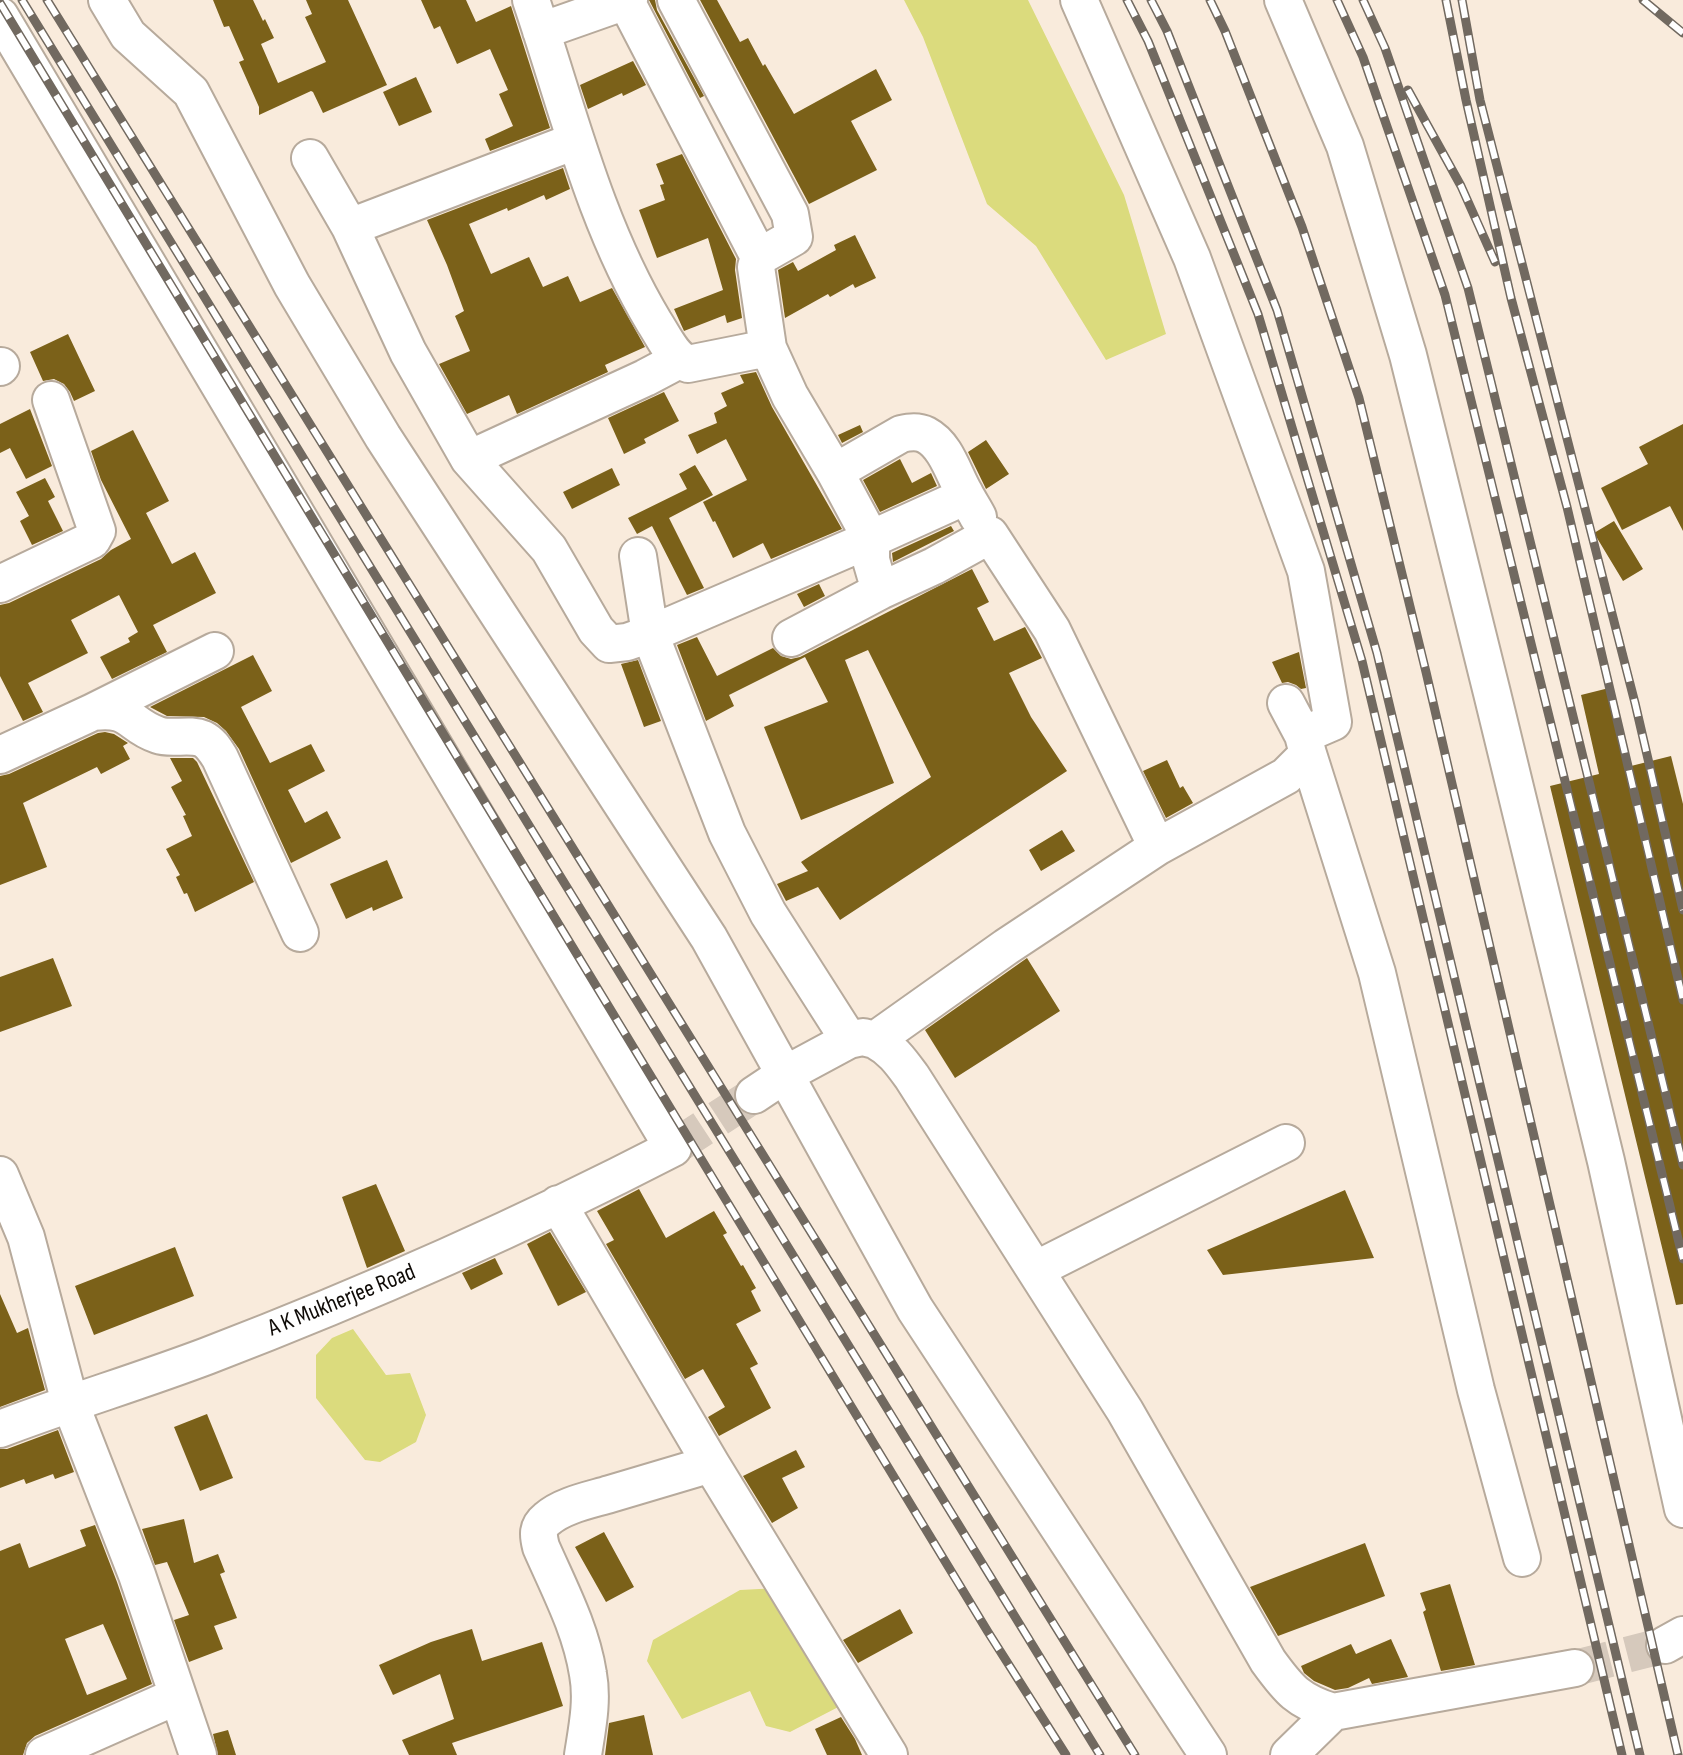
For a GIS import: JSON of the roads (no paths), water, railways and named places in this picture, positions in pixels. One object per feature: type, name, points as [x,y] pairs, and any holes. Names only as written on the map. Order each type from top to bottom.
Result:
[{"type":"street","points":[[107,0],[128,35],[191,92],[292,285],[383,437],[709,938],[915,1309],[1208,1755]]},
{"type":"street","points":[[759,257],[628,0],[536,15],[575,141],[605,224],[634,286],[679,360],[688,364],[768,348]]},
{"type":"street","points":[[676,0],[790,214],[794,237],[759,257],[756,267],[768,348],[790,396],[871,539],[871,560],[880,591]]},
{"type":"street","points":[[754,1095],[784,1075],[862,1040],[1157,847],[1286,776],[1305,745],[1333,722],[1306,571],[1192,258],[1079,0]]},
{"type":"street","points":[[1283,0],[1345,146],[1408,355],[1606,1161],[1683,1509]]},
{"type":"street","name":"A K Mukherjee Road","points":[[0,16],[673,1148],[435,1264],[205,1357],[0,1429]]},
{"type":"street","points":[[350,227],[575,141]]},
{"type":"street","points":[[310,158],[350,227],[408,352],[469,459],[549,549],[596,630],[609,644],[650,634],[966,496]]},
{"type":"street","points":[[469,459],[679,360]]},
{"type":"street","points":[[0,584],[92,540],[97,531],[51,400]]},
{"type":"street","points":[[835,472],[901,434],[923,433],[931,438],[943,452],[966,496],[1052,630],[1157,847]]},
{"type":"street","points":[[791,638],[990,535]]},
{"type":"street","points":[[638,556],[650,634],[722,821],[768,913],[862,1040],[888,1047],[912,1077],[1125,1411],[1268,1661],[1288,1689],[1311,1705],[1333,1712],[1575,1668]]},
{"type":"street","points":[[0,755],[215,651]]},
{"type":"street","points":[[1286,703],[1305,745],[1377,973],[1476,1390],[1522,1558]]},
{"type":"street","points":[[93,712],[120,712],[158,735],[201,738],[212,745],[300,933]]},
{"type":"street","points":[[1035,1270],[1286,1143]]},
{"type":"street","points":[[0,1175],[26,1237],[70,1403],[137,1575],[198,1755]]},
{"type":"street","points":[[558,1204],[711,1464],[889,1755]]},
{"type":"street","points":[[583,1755],[589,1710],[589,1676],[574,1621],[541,1547],[539,1527],[547,1518],[583,1502],[711,1464]]},
{"type":"street","points":[[44,1755],[177,1696]]},
{"type":"street","points":[[1289,1755],[1333,1712]]},
{"type":"tunnel","points":[[673,1148],[754,1095]]},
{"type":"tunnel","points":[[1575,1668],[1665,1645]]},
{"type":"railway","points":[[22,0],[1100,1755]]},
{"type":"railway","points":[[47,0],[1135,1755]]},
{"type":"railway","points":[[1127,0],[1148,41],[1258,314],[1362,661],[1622,1755]]},
{"type":"railway","points":[[1151,0],[1167,31],[1277,310],[1377,653],[1640,1755]]},
{"type":"railway","points":[[1210,0],[1302,227],[1359,398],[1426,672],[1678,1755]]},
{"type":"railway","points":[[1337,0],[1363,57],[1445,295],[1683,1259]]},
{"type":"railway","points":[[1363,0],[1385,48],[1468,288],[1683,1165]]},
{"type":"railway","points":[[1446,0],[1511,298],[1567,507],[1683,1000]]},
{"type":"railway","points":[[1462,0],[1480,100],[1635,703],[1683,910]]},
{"type":"railway","points":[[1643,0],[1683,33]]},
{"type":"railway","points":[[0,3],[988,1632],[1066,1755]]},
{"type":"railway","points":[[1408,90],[1461,186],[1495,262]]}]
